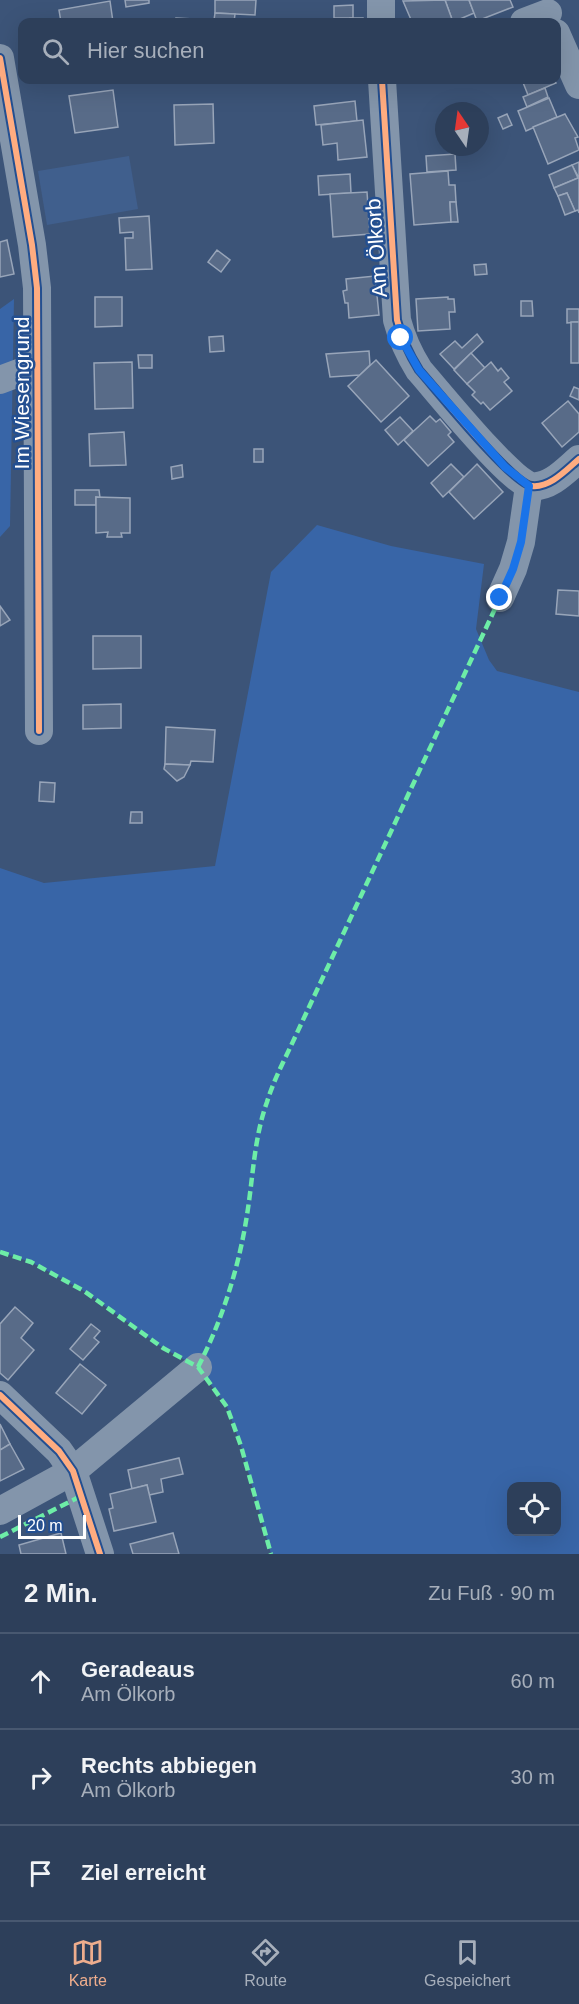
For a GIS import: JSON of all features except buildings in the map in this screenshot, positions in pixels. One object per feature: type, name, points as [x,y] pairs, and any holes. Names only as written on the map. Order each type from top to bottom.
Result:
[{"type":"street","points":[[381,0],[381,18]]},
{"type":"street","points":[[561,50],[579,85]]},
{"type":"street","name":"Im Wiesengrund","points":[[0,58],[37,288],[39,731]]},
{"type":"street","name":"Am Ölkorb","points":[[381,84],[397,320],[401,338],[419,370],[505,467],[529,486]]},
{"type":"street","points":[[0,380],[37,366]]},
{"type":"street","points":[[500,598],[513,569],[521,542],[529,486],[548,483],[579,459]]},
{"type":"street","points":[[0,1511],[73,1471],[198,1367]]},
{"type":"street","points":[[0,1395],[59,1451],[73,1471],[100,1554]]},
{"type":"shaded area","points":[[129,156],[138,209],[47,225],[38,171]]},
{"type":"shaded area","points":[[14,299],[10,526],[0,537],[0,309]]},
{"type":"shaded area","points":[[317,525],[391,546],[484,564],[476,629],[489,660],[497,671],[579,692],[579,1554],[271,1554],[241,1446],[227,1407],[198,1367],[163,1348],[84,1291],[31,1262],[0,1252],[0,868],[44,883],[215,866],[271,572]]},
{"type":"marked path","points":[[198,1367],[215,1331],[234,1274],[247,1215],[259,1130],[273,1085],[500,598]]},
{"type":"marked path","points":[[0,1252],[31,1262],[84,1291],[163,1348],[198,1367],[227,1407],[241,1446],[271,1554]]},
{"type":"marked path","points":[[0,1537],[83,1495]]},
{"type":"cycle path","points":[[0,58],[32,245],[37,288],[39,731]]},
{"type":"cycle path","points":[[382,84],[397,320],[412,358],[419,370],[475,435],[522,482],[532,486],[545,484],[579,459]]},
{"type":"cycle path","points":[[0,1395],[59,1451],[73,1471],[100,1554]]},
{"type":"route","points":[[401,338],[419,370],[505,467],[517,479],[529,486],[521,542],[513,569],[500,598]]}]
